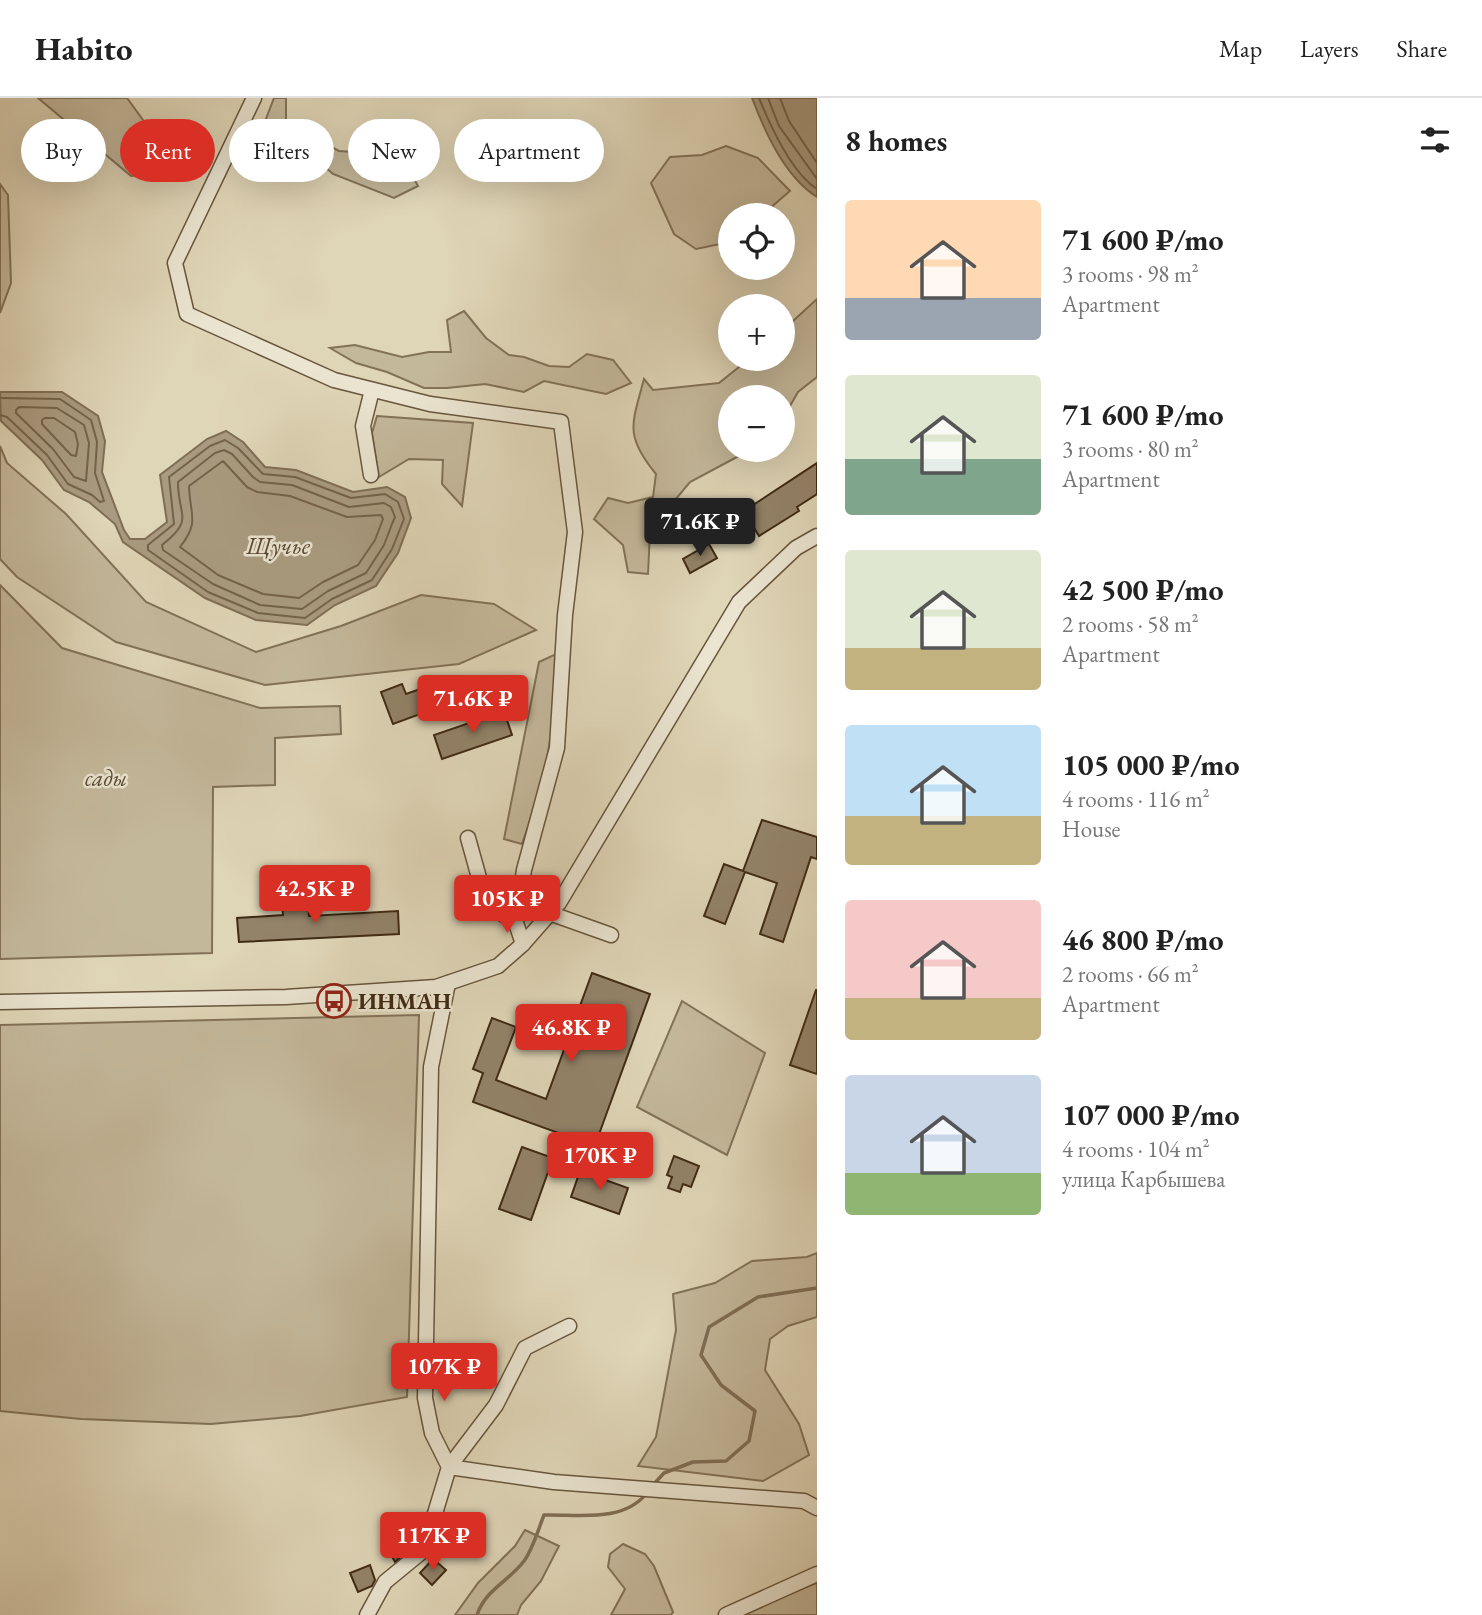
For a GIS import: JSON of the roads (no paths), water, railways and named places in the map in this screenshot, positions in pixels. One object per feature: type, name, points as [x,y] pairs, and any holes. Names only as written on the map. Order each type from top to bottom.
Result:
[{"type":"street","points":[[239,98],[251,104],[175,263],[187,314],[334,380],[430,404],[561,422],[575,531],[565,615],[557,748],[524,870],[516,923],[523,944]]},
{"type":"street","points":[[371,475],[363,426],[372,390]]},
{"type":"street","points":[[0,1002],[286,997],[436,987],[498,966],[552,914],[739,602],[796,548],[817,536]]},
{"type":"street","points":[[468,838],[486,903],[516,923]]},
{"type":"street","points":[[552,914],[611,935]]},
{"type":"street","points":[[448,983],[430,1067],[425,1398],[432,1433],[449,1467]]},
{"type":"street","points":[[367,1615],[385,1582],[424,1550],[449,1467],[496,1405],[525,1348],[569,1326]]},
{"type":"street","points":[[449,1467],[554,1482],[804,1501],[817,1508]]},
{"type":"street","points":[[726,1615],[817,1574]]},
{"type":"water","points":[[752,98],[817,98],[817,197],[795,178],[777,153]]},
{"type":"water","name":"Щучье","points":[[0,392],[62,392],[98,416],[105,441],[102,472],[130,539],[145,539],[167,522],[160,475],[207,439],[226,431],[243,442],[265,467],[296,470],[353,492],[387,487],[405,497],[411,518],[398,553],[376,586],[335,605],[307,625],[256,620],[205,598],[123,542],[115,524],[89,502],[64,490],[42,460],[1,421]]},
{"type":"waterway","points":[[653,1485],[664,1473],[693,1462],[726,1461],[749,1441],[755,1411],[721,1385],[701,1355],[709,1327],[758,1297],[817,1288]]},
{"type":"waterway","points":[[477,1615],[491,1592],[524,1561],[544,1515],[585,1516],[612,1513],[636,1503],[646,1494]]},
{"type":"place","name":"ИНМАН","points":[[334,1001]]},
{"type":"park label","name":"сады","points":[[106,778]]}]
